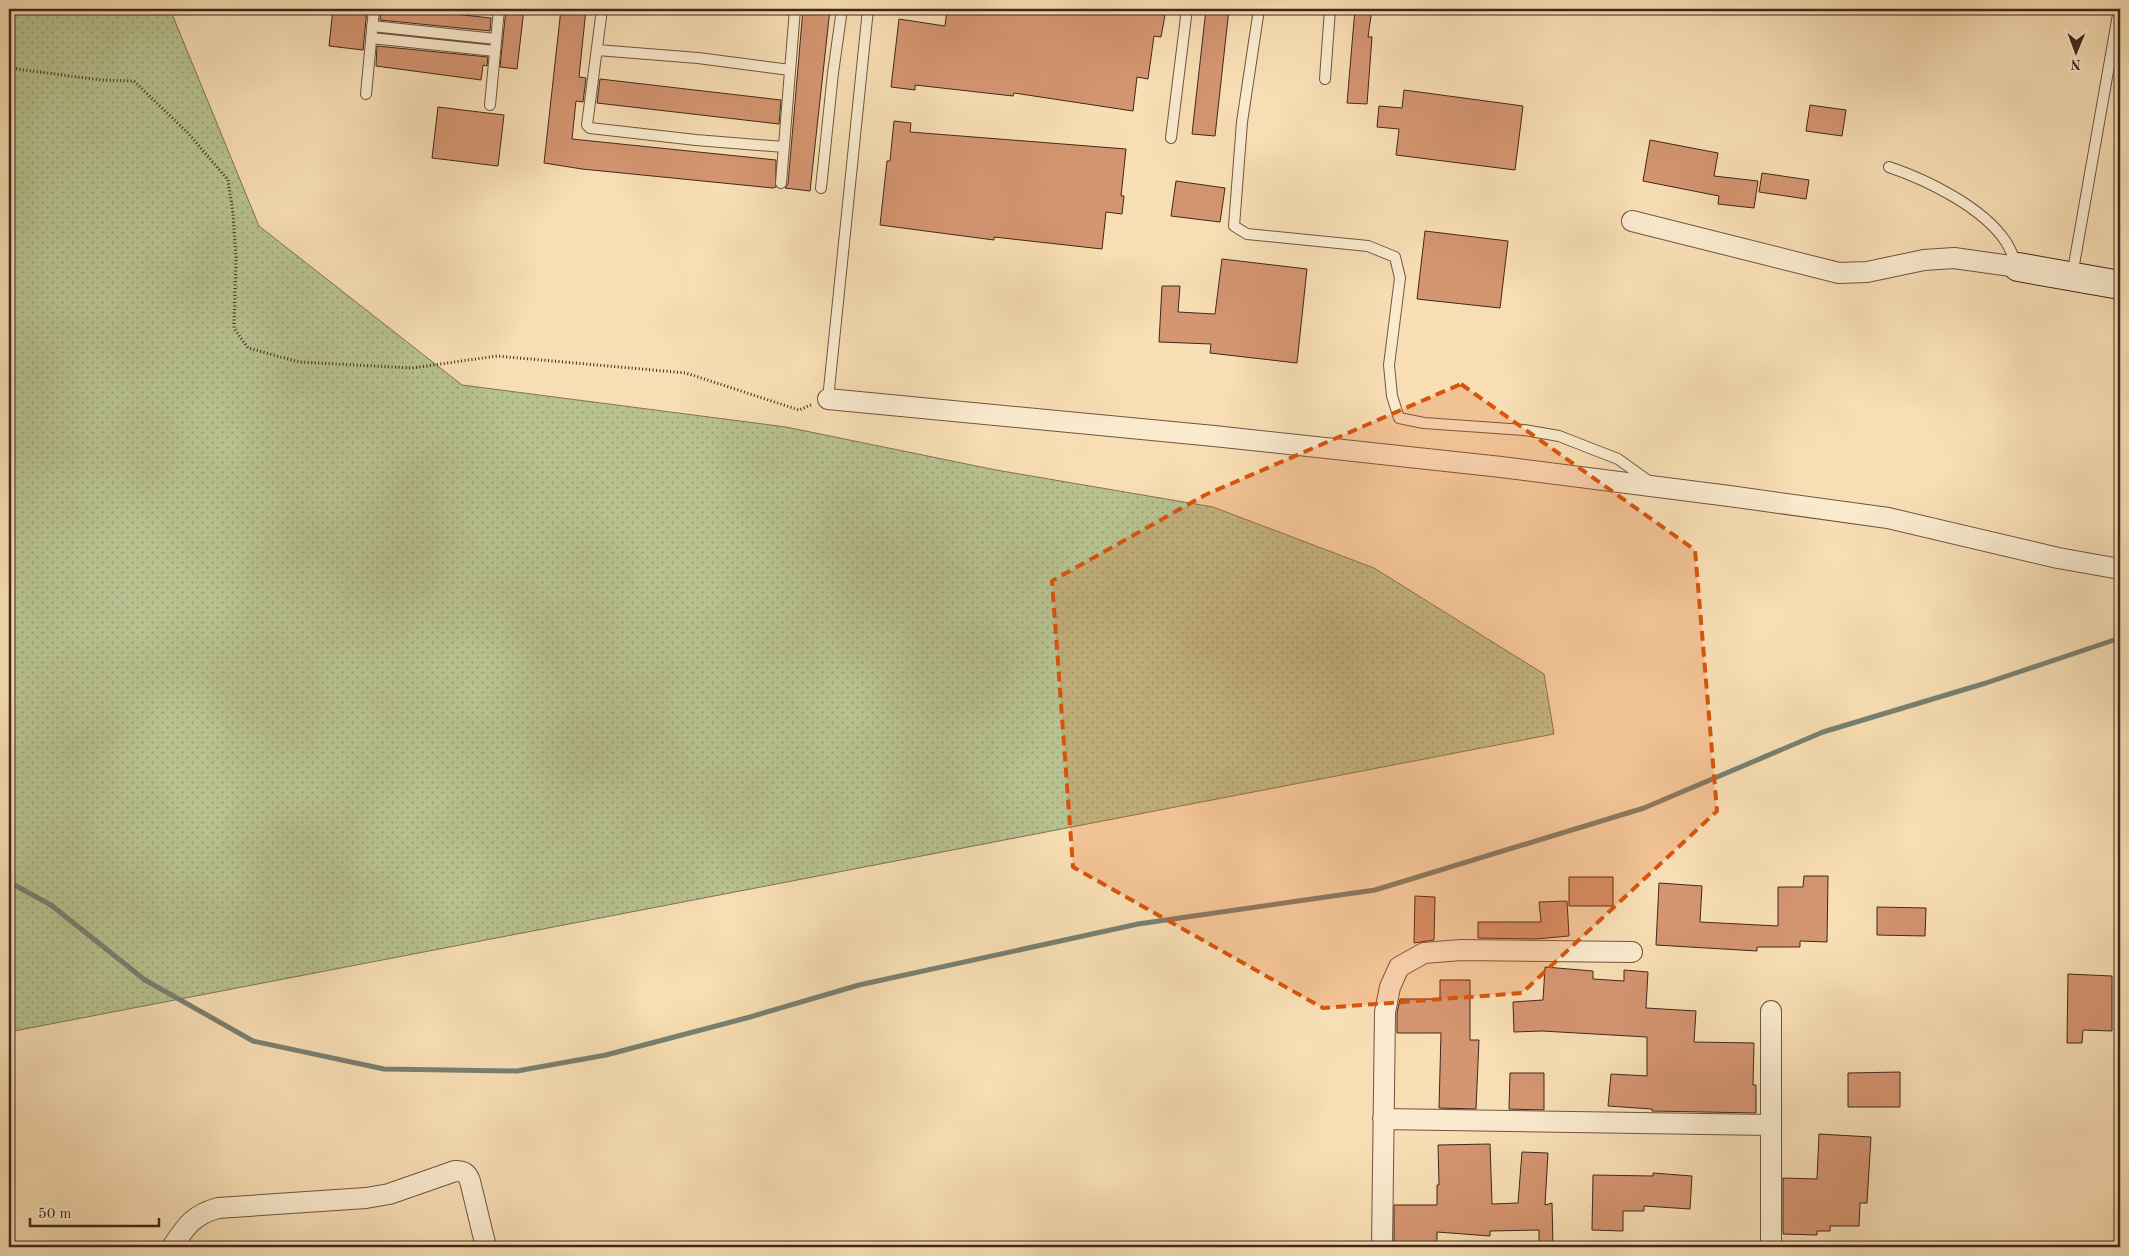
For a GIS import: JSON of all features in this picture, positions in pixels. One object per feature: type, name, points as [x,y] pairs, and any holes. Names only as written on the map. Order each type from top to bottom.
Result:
[{"type":"street","points":[[1632,221],[1839,273],[1867,272],[1924,260],[1954,258],[2120,285]]},
{"type":"street","points":[[828,399],[1224,437],[1501,467],[1657,487],[1888,518],[2058,558],[2120,569]]},
{"type":"street","points":[[1382,1247],[1384,1012],[1390,987],[1399,967],[1424,953],[1461,950],[1632,952]]},
{"type":"street","points":[[1771,1011],[1771,1247]]},
{"type":"street","points":[[1383,1119],[1770,1125]]},
{"type":"street","points":[[172,1247],[184,1228],[195,1217],[218,1208],[366,1198],[390,1194],[456,1171],[463,1171],[467,1174],[470,1181],[486,1247]]},
{"type":"lane","points":[[366,94],[374,9]]},
{"type":"lane","points":[[490,105],[499,9],[492,9]]},
{"type":"lane","points":[[602,9],[587,125],[590,128],[696,140],[784,147]]},
{"type":"lane","points":[[781,184],[795,9]]},
{"type":"lane","points":[[821,188],[842,9]]},
{"type":"lane","points":[[828,399],[859,82],[868,9]]},
{"type":"lane","points":[[1171,138],[1187,9]]},
{"type":"lane","points":[[1259,9],[1242,122],[1234,226],[1247,234],[1368,246],[1395,257],[1400,278],[1389,365],[1392,396],[1399,418],[1424,423],[1524,430],[1559,436],[1618,459],[1657,487]]},
{"type":"lane","points":[[1325,79],[1330,9]]},
{"type":"lane","points":[[2072,276],[2119,9]]},
{"type":"lane","points":[[372,26],[496,39]]},
{"type":"lane","points":[[371,38],[495,52]]},
{"type":"lane","points":[[597,50],[698,58],[790,70]]},
{"type":"lane","points":[[1889,167],[1921,178],[1977,212],[2005,241],[2018,267]]},
{"type":"path","points":[[9,68],[102,80],[134,81],[189,134],[228,180],[233,213],[236,258],[234,328],[248,348],[299,362],[412,368],[497,356],[686,373],[799,410],[828,399]]},
{"type":"highlighted area","points":[[1461,384],[1695,550],[1717,811],[1522,993],[1323,1008],[1073,867],[1052,581],[1205,495]]},
{"type":"green space","points":[[9,9],[170,9],[259,226],[462,385],[786,427],[996,470],[1213,507],[1374,568],[1544,674],[1554,734],[9,1032]]},
{"type":"building","points":[[333,9],[367,9],[363,50],[329,46]]},
{"type":"building","points":[[381,9],[408,9],[491,18],[490,31],[380,20]]},
{"type":"building","points":[[506,9],[524,9],[517,69],[500,67]]},
{"type":"building","points":[[561,9],[586,9],[579,77],[586,78],[583,102],[576,101],[572,139],[776,160],[776,187],[582,169],[544,163]]},
{"type":"building","points":[[803,9],[830,9],[810,191],[785,188],[788,184]]},
{"type":"building","points":[[947,9],[1125,9],[1165,15],[1161,37],[1154,36],[1148,79],[1137,77],[1133,111],[1014,93],[1013,96],[915,85],[915,90],[891,87],[899,19],[945,26]]},
{"type":"building","points":[[1206,9],[1229,9],[1215,136],[1192,134]]},
{"type":"building","points":[[1355,9],[1372,9],[1368,37],[1372,37],[1367,104],[1347,103]]},
{"type":"building","points":[[377,46],[488,57],[487,66],[483,65],[481,80],[376,66]]},
{"type":"building","points":[[600,79],[781,100],[779,124],[597,103]]},
{"type":"building","points":[[1404,90],[1523,106],[1515,170],[1396,155],[1399,129],[1377,127],[1379,106],[1402,108]]},
{"type":"building","points":[[1810,105],[1846,110],[1842,136],[1806,131]]},
{"type":"building","points":[[438,107],[504,115],[498,166],[432,158]]},
{"type":"building","points":[[894,121],[911,123],[910,132],[1126,149],[1121,196],[1124,196],[1122,214],[1106,212],[1102,249],[994,237],[994,240],[880,225],[887,161],[890,161]]},
{"type":"building","points":[[1650,140],[1718,153],[1714,176],[1758,181],[1754,208],[1718,204],[1719,196],[1643,181]]},
{"type":"building","points":[[1762,173],[1809,180],[1806,199],[1759,192]]},
{"type":"building","points":[[1176,181],[1225,188],[1220,222],[1171,216]]},
{"type":"building","points":[[1425,231],[1508,241],[1500,308],[1417,299]]},
{"type":"building","points":[[1222,259],[1307,269],[1297,363],[1210,353],[1211,344],[1159,342],[1162,286],[1180,286],[1178,312],[1215,314]]},
{"type":"building","points":[[1804,876],[1828,876],[1827,942],[1800,941],[1800,947],[1757,947],[1757,951],[1656,945],[1659,883],[1702,886],[1700,922],[1778,926],[1778,887],[1803,887]]},
{"type":"building","points":[[1569,877],[1613,877],[1613,906],[1569,906]]},
{"type":"building","points":[[1415,896],[1435,897],[1434,940],[1414,943]]},
{"type":"building","points":[[1567,901],[1569,936],[1536,939],[1478,938],[1478,922],[1541,922],[1539,902]]},
{"type":"building","points":[[1877,907],[1926,908],[1925,936],[1877,935]]},
{"type":"building","points":[[1545,967],[1593,971],[1593,979],[1624,981],[1624,970],[1648,972],[1646,1008],[1696,1011],[1694,1042],[1754,1043],[1753,1085],[1756,1085],[1756,1113],[1652,1111],[1652,1109],[1608,1106],[1611,1074],[1647,1076],[1647,1037],[1542,1031],[1514,1032],[1513,1002],[1543,1000]]},
{"type":"building","points":[[2068,974],[2112,976],[2112,1031],[2083,1030],[2082,1043],[2067,1043]]},
{"type":"building","points":[[1440,980],[1470,980],[1470,1040],[1479,1040],[1476,1109],[1439,1108],[1441,1033],[1397,1033],[1397,1013],[1400,999],[1440,999]]},
{"type":"building","points":[[1900,1072],[1900,1107],[1848,1107],[1848,1073]]},
{"type":"building","points":[[1510,1073],[1544,1073],[1544,1110],[1509,1109]]},
{"type":"building","points":[[1819,1134],[1871,1137],[1867,1203],[1860,1203],[1859,1226],[1830,1226],[1830,1231],[1817,1231],[1817,1235],[1783,1234],[1783,1178],[1817,1179]]},
{"type":"building","points":[[1490,1144],[1492,1204],[1518,1203],[1522,1152],[1548,1153],[1545,1205],[1552,1203],[1553,1247],[1539,1247],[1539,1230],[1490,1231],[1490,1236],[1437,1232],[1437,1247],[1394,1247],[1394,1205],[1437,1205],[1437,1185],[1439,1185],[1438,1145]]},
{"type":"building","points":[[1653,1173],[1692,1176],[1690,1209],[1644,1206],[1644,1211],[1623,1211],[1623,1231],[1592,1230],[1593,1175],[1653,1176]]},
{"type":"waterway","points":[[9,882],[51,905],[145,980],[253,1041],[384,1069],[517,1071],[606,1055],[750,1017],[859,985],[1138,924],[1375,890],[1644,808],[1823,732],[1986,683],[2120,638]]}]
